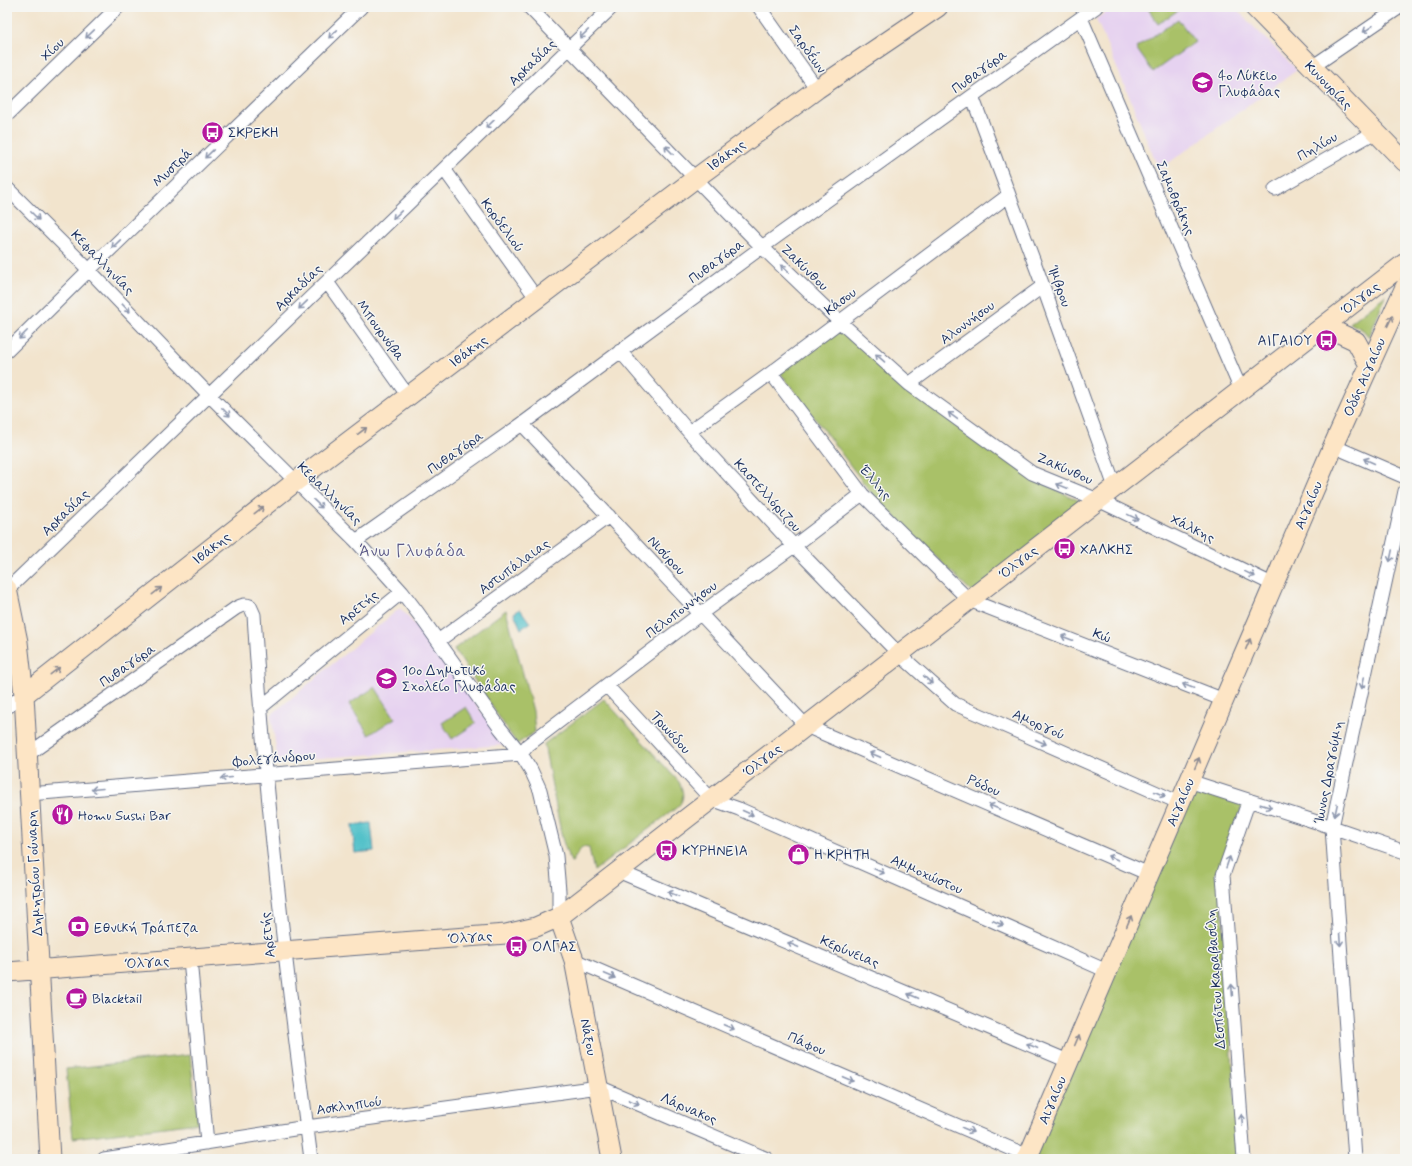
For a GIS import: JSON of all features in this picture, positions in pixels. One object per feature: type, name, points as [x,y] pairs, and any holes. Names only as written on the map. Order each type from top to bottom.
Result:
[{"type":"street","name":"Χίου","points":[[7,115],[118,7]]},
{"type":"street","name":"Μυστρά","points":[[7,351],[361,7]]},
{"type":"street","name":"Ζακύνθου","points":[[529,7],[762,247],[839,321],[909,384],[1032,473],[1098,500]]},
{"type":"street","name":"Αρκαδίας","points":[[7,590],[612,7]]},
{"type":"street","name":"Σαρδέων","points":[[759,7],[817,89]]},
{"type":"street","name":"Ιθάκης","points":[[7,707],[295,482],[696,178],[817,89],[938,7]]},
{"type":"street","name":"Πυθαγόρα","points":[[356,541],[522,424],[762,247],[1096,7]]},
{"type":"street","name":"Κυνουρίας","points":[[1254,7],[1405,162]]},
{"type":"street","points":[[1312,67],[1400,7]]},
{"type":"street","name":"Σαμοθράκης","points":[[1081,18],[1241,390]]},
{"type":"street","name":"Ίμβρου","points":[[972,96],[1043,286],[1115,487]]},
{"type":"street","name":"Πηλίου","points":[[1275,189],[1375,132]]},
{"type":"street","name":"Κορδελιού","points":[[444,169],[537,298]]},
{"type":"street","name":"Κεφαλληνίας","points":[[7,188],[295,482],[356,541],[402,592],[500,728],[521,754],[531,770],[540,790],[556,856],[559,891],[559,917]]},
{"type":"street","name":"Κάσου","points":[[689,432],[772,373],[839,321],[1009,195]]},
{"type":"street","name":"Όλγας","points":[[7,972],[506,934],[536,927],[559,917],[1405,263]]},
{"type":"street","name":"Μπουρνόβα","points":[[327,282],[408,396]]},
{"type":"street","name":"Αλοννήσου","points":[[909,384],[1043,286]]},
{"type":"street","name":"Οδóς Αιγαίου","points":[[1334,446],[1405,287]]},
{"type":"street","points":[[1319,330],[1339,332],[1356,341],[1369,365]]},
{"type":"street","name":"Καστελλόριζου","points":[[620,351],[689,432],[794,546],[899,654]]},
{"type":"street","name":"Έλλης","points":[[772,373],[862,494],[969,600]]},
{"type":"street","name":"Νισύρου","points":[[522,424],[806,726]]},
{"type":"street","points":[[1334,446],[1405,477]]},
{"type":"street","name":"Αιγαίου","points":[[1027,1158],[1334,446]]},
{"type":"street","name":"Ίωνος Δραγούμη","points":[[1355,1159],[1332,827],[1405,491]]},
{"type":"street","name":"Πελοποννήσου","points":[[521,754],[528,746],[700,614],[794,546],[862,494]]},
{"type":"street","name":"Χάλκης","points":[[1098,500],[1274,585]]},
{"type":"street","name":"Αστυπάλαιας","points":[[438,641],[608,516]]},
{"type":"street","name":"Δημητρίου Γούναρη","points":[[7,590],[18,642],[24,695],[50,1159]]},
{"type":"street","name":"Αρετής","points":[[260,708],[402,592]]},
{"type":"street","name":"Κώ","points":[[969,600],[1224,700]]},
{"type":"street","name":"Πυθαγόρα","points":[[28,754],[236,608],[246,605]]},
{"type":"street","name":"Αρετής","points":[[246,605],[250,606],[254,615],[265,775],[311,1159]]},
{"type":"street","name":"Αμοργού","points":[[899,654],[955,704],[1180,803]]},
{"type":"street","name":"Τρωόδου","points":[[607,686],[711,800]]},
{"type":"street","name":"Ρόδου","points":[[806,726],[1149,874]]},
{"type":"street","name":"Φολεγάνδρου","points":[[29,794],[521,754]]},
{"type":"street","points":[[1189,781],[1405,852]]},
{"type":"street","name":"Αμμοχώστου","points":[[711,800],[739,809],[1107,971]]},
{"type":"street","name":"Δεσπότου Καραβασίλη","points":[[1244,1159],[1223,875],[1249,800]]},
{"type":"street","name":"Κερύνειας","points":[[618,871],[1068,1061]]},
{"type":"street","name":"Νάξου","points":[[559,917],[574,960],[612,1159]]},
{"type":"street","points":[[190,958],[207,1143]]},
{"type":"street","name":"Πάφου","points":[[574,960],[1027,1158]]},
{"type":"street","name":"Ασκληπιού","points":[[104,1159],[307,1127],[598,1087]]},
{"type":"street","name":"Λάρνακος","points":[[598,1087],[767,1159]]},
{"type":"shaded area","name":"4ο Λύκειο Γλυφάδας","points":[[1114,7],[1234,7],[1297,70],[1159,170],[1096,19]]},
{"type":"shaded area","name":"10o Δημοτικό Σχολείο Γλυφάδας","points":[[400,608],[430,642],[506,745],[278,761],[271,715]]},
{"type":"green space","points":[[1147,7],[1183,7],[1158,24]]},
{"type":"green space","points":[[1178,19],[1195,42],[1153,72],[1136,48]]},
{"type":"green space","points":[[1386,295],[1369,337],[1363,330],[1350,323]]},
{"type":"green space","points":[[839,327],[1030,477],[1088,505],[974,594],[872,494],[779,371]]},
{"type":"green space","points":[[506,610],[533,711],[535,732],[517,744],[454,649]]},
{"type":"green space","points":[[375,687],[395,718],[369,735],[349,704]]},
{"type":"green space","points":[[604,699],[679,782],[683,796],[681,802],[676,808],[594,871],[589,848],[582,847],[572,862],[567,853],[562,838],[544,744]]},
{"type":"green space","points":[[466,707],[476,723],[452,739],[442,723]]},
{"type":"green space","points":[[1192,784],[1243,803],[1220,876],[1239,1159],[1031,1159]]},
{"type":"green space","points":[[190,1055],[198,1123],[73,1138],[66,1069]]},
{"type":"water","points":[[520,609],[530,623],[521,629],[514,613]]},
{"type":"water","points":[[371,823],[374,851],[355,853],[352,825]]},
{"type":"place","name":"4ο Λύκειο Γλυφάδας","points":[[1202,83]]},
{"type":"place","name":"ΣΚΡΕΚΗ","points":[[213,132]]},
{"type":"place","name":"ΑΙΓΑΙΟΥ","points":[[1327,340]]},
{"type":"place","name":"ΧΑΛΚΗΣ","points":[[1065,549]]},
{"type":"place","name":"10o Δημοτικό Σχολείο Γλυφάδας","points":[[386,678]]},
{"type":"place","name":"Homu Sushi Bar","points":[[63,815]]},
{"type":"place","name":"ΚΥΡΗΝΕΙΑ","points":[[666,850]]},
{"type":"place","name":"Η ΚΡΗΤΗ","points":[[798,854]]},
{"type":"place","name":"Εθνική Τράπεζα","points":[[79,927]]},
{"type":"place","name":"ΟΛΓΑΣ","points":[[517,946]]},
{"type":"place","name":"Blacktail","points":[[76,998]]},
{"type":"district","name":"Άνω Γλυφάδα","points":[[413,550]]}]
